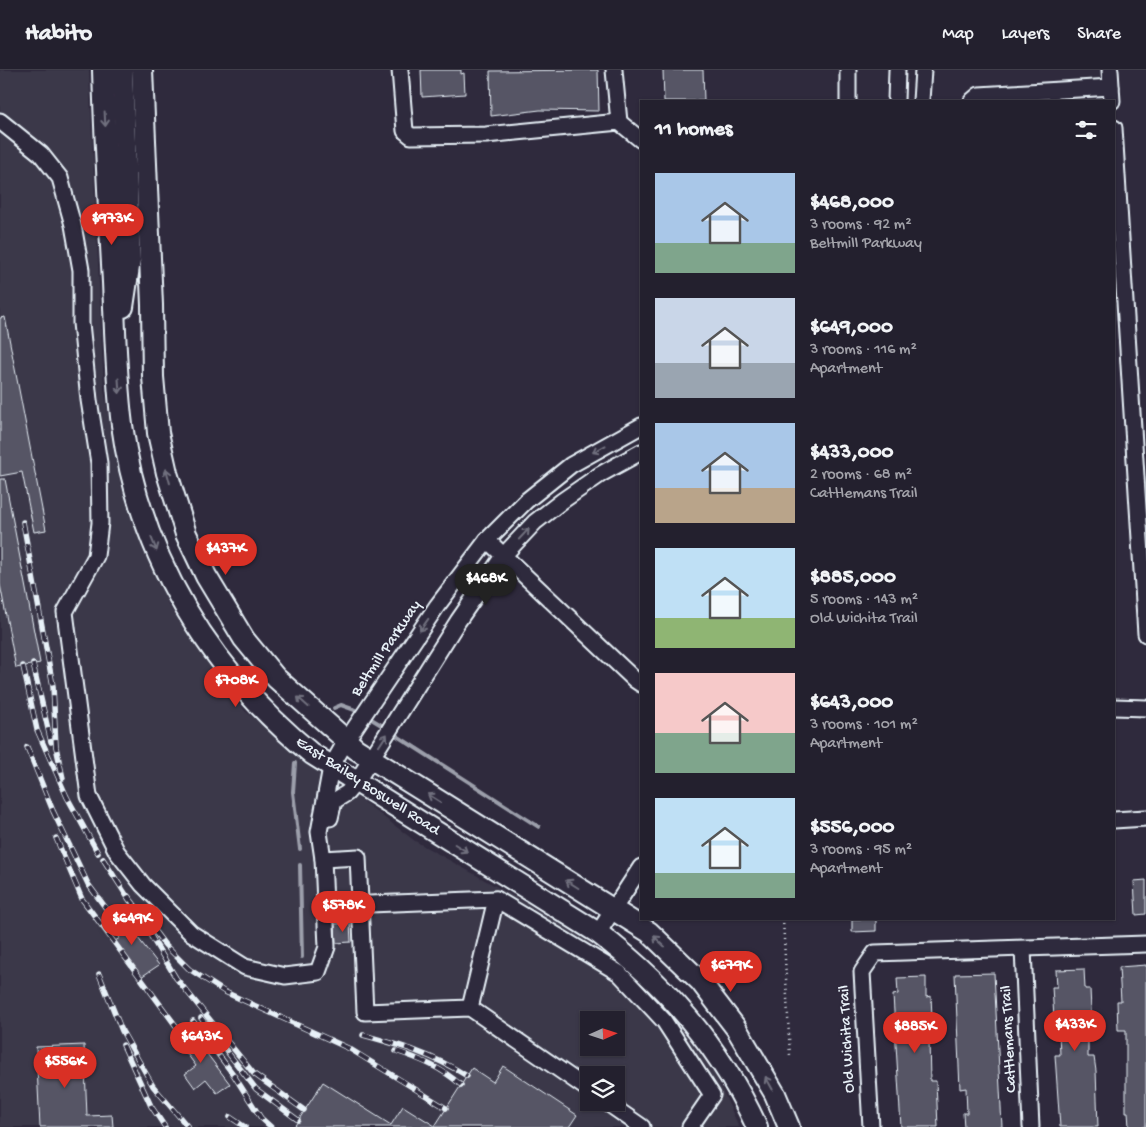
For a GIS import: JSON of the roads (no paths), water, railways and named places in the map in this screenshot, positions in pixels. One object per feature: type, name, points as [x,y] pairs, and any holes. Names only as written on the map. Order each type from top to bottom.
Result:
[{"type":"main road","name":"East Bailey Boswell Road","points":[[103,70],[122,425],[133,481],[150,536],[174,589],[204,638],[235,681],[291,737],[331,767],[357,781],[414,819],[598,933],[651,976],[692,1020],[733,1079],[757,1127]]},
{"type":"main road","name":"East Bailey Boswell Road","points":[[122,70],[138,262],[153,363]]},
{"type":"main road","name":"East Bailey Boswell Road","points":[[117,352],[130,260],[130,70]]},
{"type":"main road","name":"East Bailey Boswell Road","points":[[142,70],[153,363],[156,418],[162,455],[186,534],[206,576],[244,639],[276,678],[346,741],[370,759],[650,932],[700,981],[736,1028],[775,1094],[789,1127]]},
{"type":"street","points":[[400,70],[405,131],[411,136],[486,135],[619,122],[640,139]]},
{"type":"street","points":[[614,70],[619,122]]},
{"type":"street","points":[[848,70],[848,100]]},
{"type":"street","points":[[896,100],[897,70]]},
{"type":"street","points":[[921,100],[923,70]]},
{"type":"street","points":[[973,100],[979,95],[1112,94],[1110,70]]},
{"type":"street","points":[[0,121],[42,154],[60,178],[73,225],[81,270],[81,323],[89,400],[100,463],[100,523],[96,556],[66,612],[89,796],[116,852],[143,885],[192,933],[245,967],[285,976],[318,972],[327,947],[323,859],[326,849],[326,831],[334,801],[348,793],[357,781],[416,690],[458,620],[503,556],[535,522],[562,501],[602,474],[640,453]]},
{"type":"street","points":[[1115,144],[1146,634]]},
{"type":"street","name":"Beltmill Parkway","points":[[323,859],[319,832],[331,767],[346,741],[437,606],[488,540],[526,501],[571,465],[640,427]]},
{"type":"street","points":[[488,540],[640,683]]},
{"type":"street","points":[[1115,707],[1146,708]]},
{"type":"street","points":[[1115,820],[1146,818]]},
{"type":"street","points":[[323,859],[358,857],[365,1012],[470,1008],[580,1084]]},
{"type":"street","points":[[598,933],[640,869]]},
{"type":"street","points":[[470,1008],[496,899]]},
{"type":"street","points":[[370,904],[496,899],[619,973],[664,1021],[712,1094],[690,1127]]},
{"type":"street","points":[[1023,949],[1146,944]]},
{"type":"street","name":"Old Wichita Trail","points":[[870,1127],[862,972],[875,953],[1023,949]]},
{"type":"street","name":"Cattlemans Trail","points":[[1023,949],[1031,1127]]},
{"type":"street","points":[[619,1111],[642,1127]]},
{"type":"waterway","points":[[334,708],[341,705],[355,710]]},
{"type":"waterway","points":[[368,717],[383,726]]},
{"type":"waterway","points":[[394,734],[539,827]]},
{"type":"waterway","points":[[295,763],[293,792],[300,849]]},
{"type":"waterway","points":[[300,865],[302,957]]},
{"type":"railway","points":[[23,522],[53,686],[56,747],[63,778]]},
{"type":"railway","points":[[33,664],[51,742]]},
{"type":"railway","points":[[23,666],[37,730],[67,797],[98,853]]},
{"type":"railway","points":[[27,747],[53,811],[88,884],[111,915]]},
{"type":"railway","points":[[56,838],[82,899],[182,1034]]},
{"type":"railway","points":[[103,859],[130,901]]},
{"type":"railway","points":[[128,896],[165,945],[189,969],[225,992],[350,1049],[446,1108]]},
{"type":"railway","points":[[149,933],[176,978],[254,1074],[304,1110]]},
{"type":"railway","points":[[99,974],[122,1031],[153,1086],[188,1127]]},
{"type":"railway","points":[[201,1018],[256,1089],[298,1120]]},
{"type":"railway","points":[[193,1021],[233,1074],[261,1118],[271,1127]]},
{"type":"railway","points":[[363,1035],[429,1056],[467,1076]]},
{"type":"railway","points":[[123,1045],[151,1106],[165,1127]]},
{"type":"railway","points":[[396,1051],[430,1065],[461,1085]]},
{"type":"railway","points":[[230,1117],[245,1127]]}]
